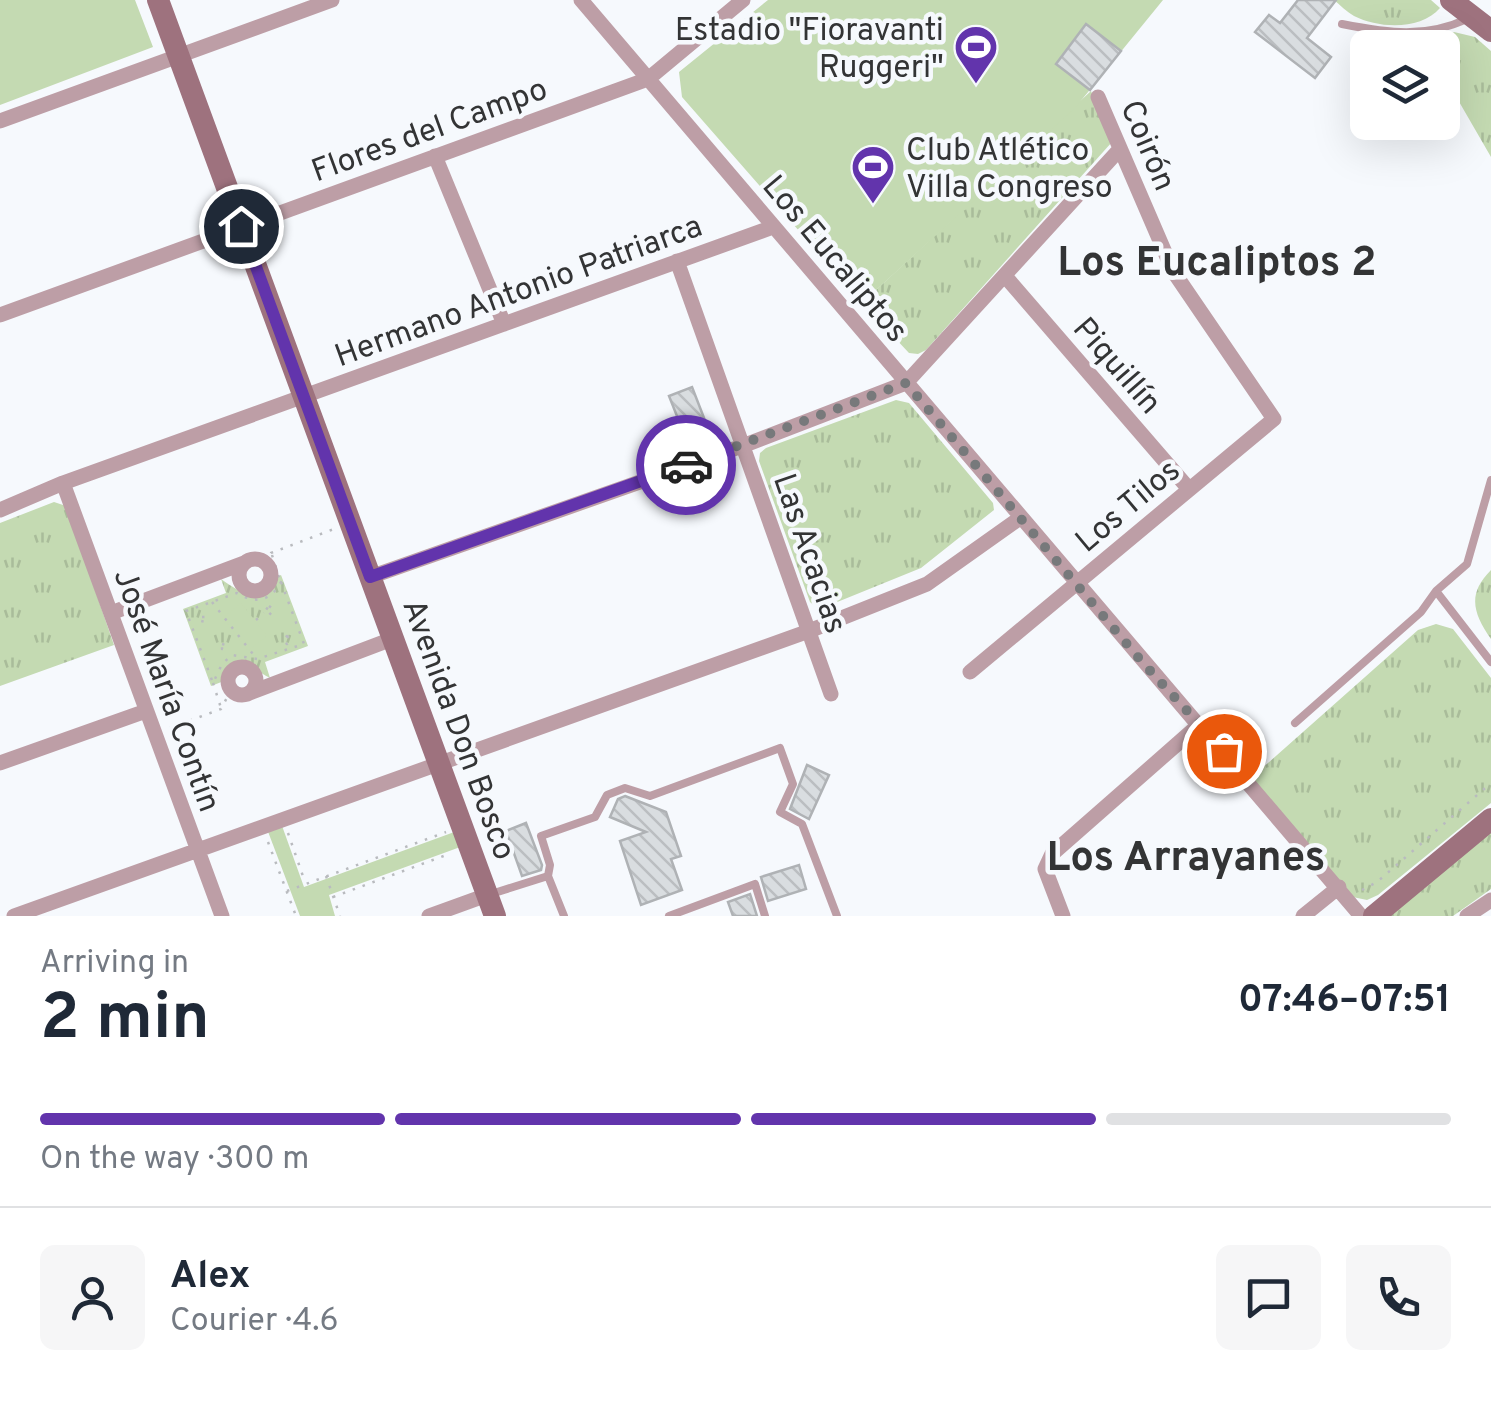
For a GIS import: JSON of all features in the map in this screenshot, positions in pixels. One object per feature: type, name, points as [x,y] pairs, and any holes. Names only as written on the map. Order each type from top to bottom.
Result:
[{"type":"main road","name":"Avenida Don Bosco","points":[[158,0],[491,906]]},
{"type":"main road","points":[[1452,0],[1482,24]]},
{"type":"main road","points":[[1374,916],[1491,818]]},
{"type":"street","points":[[0,122],[332,0]]},
{"type":"street","name":"Los Eucaliptos","points":[[581,0],[1361,916]]},
{"type":"street","name":"Flores del Campo","points":[[0,315],[648,79],[743,0]]},
{"type":"street","name":"Coirón","points":[[1098,97],[1173,271],[1274,418]]},
{"type":"street","points":[[370,577],[745,445],[906,383],[1119,150]]},
{"type":"street","points":[[435,156],[504,324]]},
{"type":"street","name":"Hermano Antonio Patriarca","points":[[0,510],[63,483],[773,226]]},
{"type":"street","name":"Las Acacias","points":[[677,261],[831,694]]},
{"type":"street","name":"Piquillín","points":[[1005,276],[1190,489]]},
{"type":"street","name":"Los Tilos","points":[[970,672],[1274,418]]},
{"type":"street","name":"José María Contín","points":[[63,483],[222,916]]},
{"type":"street","points":[[14,916],[809,631],[927,584],[1020,518]]},
{"type":"street","points":[[110,613],[252,558],[269,558],[271,578],[266,587],[255,591],[241,583],[239,572],[244,563]]},
{"type":"street","points":[[239,692],[392,638]]},
{"type":"street","points":[[0,763],[146,712]]},
{"type":"street","points":[[1063,916],[1044,868],[1052,854],[1200,724]]},
{"type":"street","points":[[1303,916],[1344,894]]},
{"type":"street","points":[[1467,916],[1491,900]]},
{"type":"street","points":[[430,916],[491,906]]},
{"type":"lane","points":[[1342,24],[1384,33],[1424,34],[1482,24]]},
{"type":"lane","points":[[1295,722],[1421,612],[1436,591],[1467,564],[1491,480]]},
{"type":"lane","points":[[1436,591],[1491,662]]},
{"type":"lane","points":[[564,916],[548,876],[550,865],[541,836],[595,816],[606,795],[625,788],[650,796],[780,748],[792,784],[780,812],[802,824],[837,916]]},
{"type":"lane","points":[[491,906],[548,876]]},
{"type":"lane","points":[[669,916],[755,884],[765,916]]},
{"type":"path","points":[[213,683],[222,664],[232,655],[257,659],[304,644],[269,558],[350,523]]},
{"type":"path","points":[[222,710],[201,644],[186,612],[236,593],[254,602],[266,599],[280,582]]},
{"type":"path","points":[[266,599],[274,610],[270,615]]},
{"type":"path","points":[[212,602],[257,659]]},
{"type":"path","points":[[199,606],[210,628]]},
{"type":"path","points":[[256,620],[268,606]]},
{"type":"path","points":[[265,612],[274,622]]},
{"type":"path","points":[[283,634],[290,638],[289,646]]},
{"type":"path","points":[[218,638],[223,644]]},
{"type":"path","points":[[154,734],[222,710],[239,692]]},
{"type":"path","points":[[1344,894],[1377,882],[1491,783]]},
{"type":"path","points":[[282,819],[305,884]]},
{"type":"path","points":[[262,826],[296,916]]},
{"type":"path","points":[[287,890],[465,836]]},
{"type":"path","points":[[333,896],[465,836]]},
{"type":"path","points":[[326,876],[340,916]]},
{"type":"green space","points":[[0,0],[135,0],[153,47],[0,105]]},
{"type":"green space","name":"Club Atlético Villa Congreso","points":[[768,0],[1163,0],[1075,108],[862,303],[682,97],[679,72]]},
{"type":"green space","points":[[1334,0],[1431,0],[1440,8],[1411,24],[1388,25],[1354,16]]},
{"type":"green space","points":[[1460,33],[1475,37],[1491,51],[1491,157],[1460,103]]},
{"type":"green space","points":[[1091,91],[1112,142],[926,350],[909,353],[862,303]]},
{"type":"green space","points":[[896,400],[909,403],[993,503],[994,510],[921,568],[825,607],[816,607],[810,602],[759,461],[760,453]]},
{"type":"green space","points":[[54,502],[66,506],[114,645],[0,686],[0,523]]},
{"type":"green space","points":[[1491,570],[1491,639],[1475,604],[1478,587]]},
{"type":"green space","points":[[281,575],[308,646],[265,662],[270,678],[239,664],[228,670],[224,681],[211,686],[183,609],[226,593],[221,579],[238,590],[256,594],[269,590]]},
{"type":"green space","points":[[241,603],[267,636],[248,651],[223,618]]},
{"type":"green space","points":[[1436,624],[1453,629],[1491,678],[1491,803],[1378,895],[1367,900],[1348,896],[1251,778],[1418,630]]},
{"type":"green space","points":[[281,823],[304,887],[457,831],[463,846],[329,895],[335,916],[300,916],[267,829]]},
{"type":"green space","points":[[1491,830],[1491,889],[1453,916],[1389,916]]},
{"type":"building","points":[[1298,0],[1336,0],[1307,38],[1331,57],[1315,78],[1255,32],[1269,15],[1280,23]]},
{"type":"building","points":[[1086,24],[1121,51],[1090,90],[1056,64]]},
{"type":"building","points":[[692,387],[711,436],[688,444],[669,396]]},
{"type":"building","points":[[807,765],[829,775],[809,819],[790,809]]},
{"type":"building","points":[[625,796],[666,812],[681,856],[671,859],[682,890],[641,905],[620,841],[646,832],[610,817],[618,799]]},
{"type":"building","points":[[526,823],[542,865],[541,870],[522,876],[506,831]]},
{"type":"building","points":[[799,865],[806,889],[768,901],[761,877]]},
{"type":"building","points":[[750,894],[757,916],[733,916],[728,902]]},
{"type":"way so far","points":[[686,465],[906,383],[1143,663],[1224,751]]},
{"type":"place","name":"Estadio \"Fioravanti Ruggeri\"","points":[[976,85]]},
{"type":"place","name":"Club Atlético Villa Congreso","points":[[873,205]]},
{"type":"district","name":"Los Eucaliptos 2","points":[[1217,260]]},
{"type":"district","name":"Los Arrayanes","points":[[1186,855]]},
{"type":"route","points":[[241,226],[370,577],[686,465]]}]
